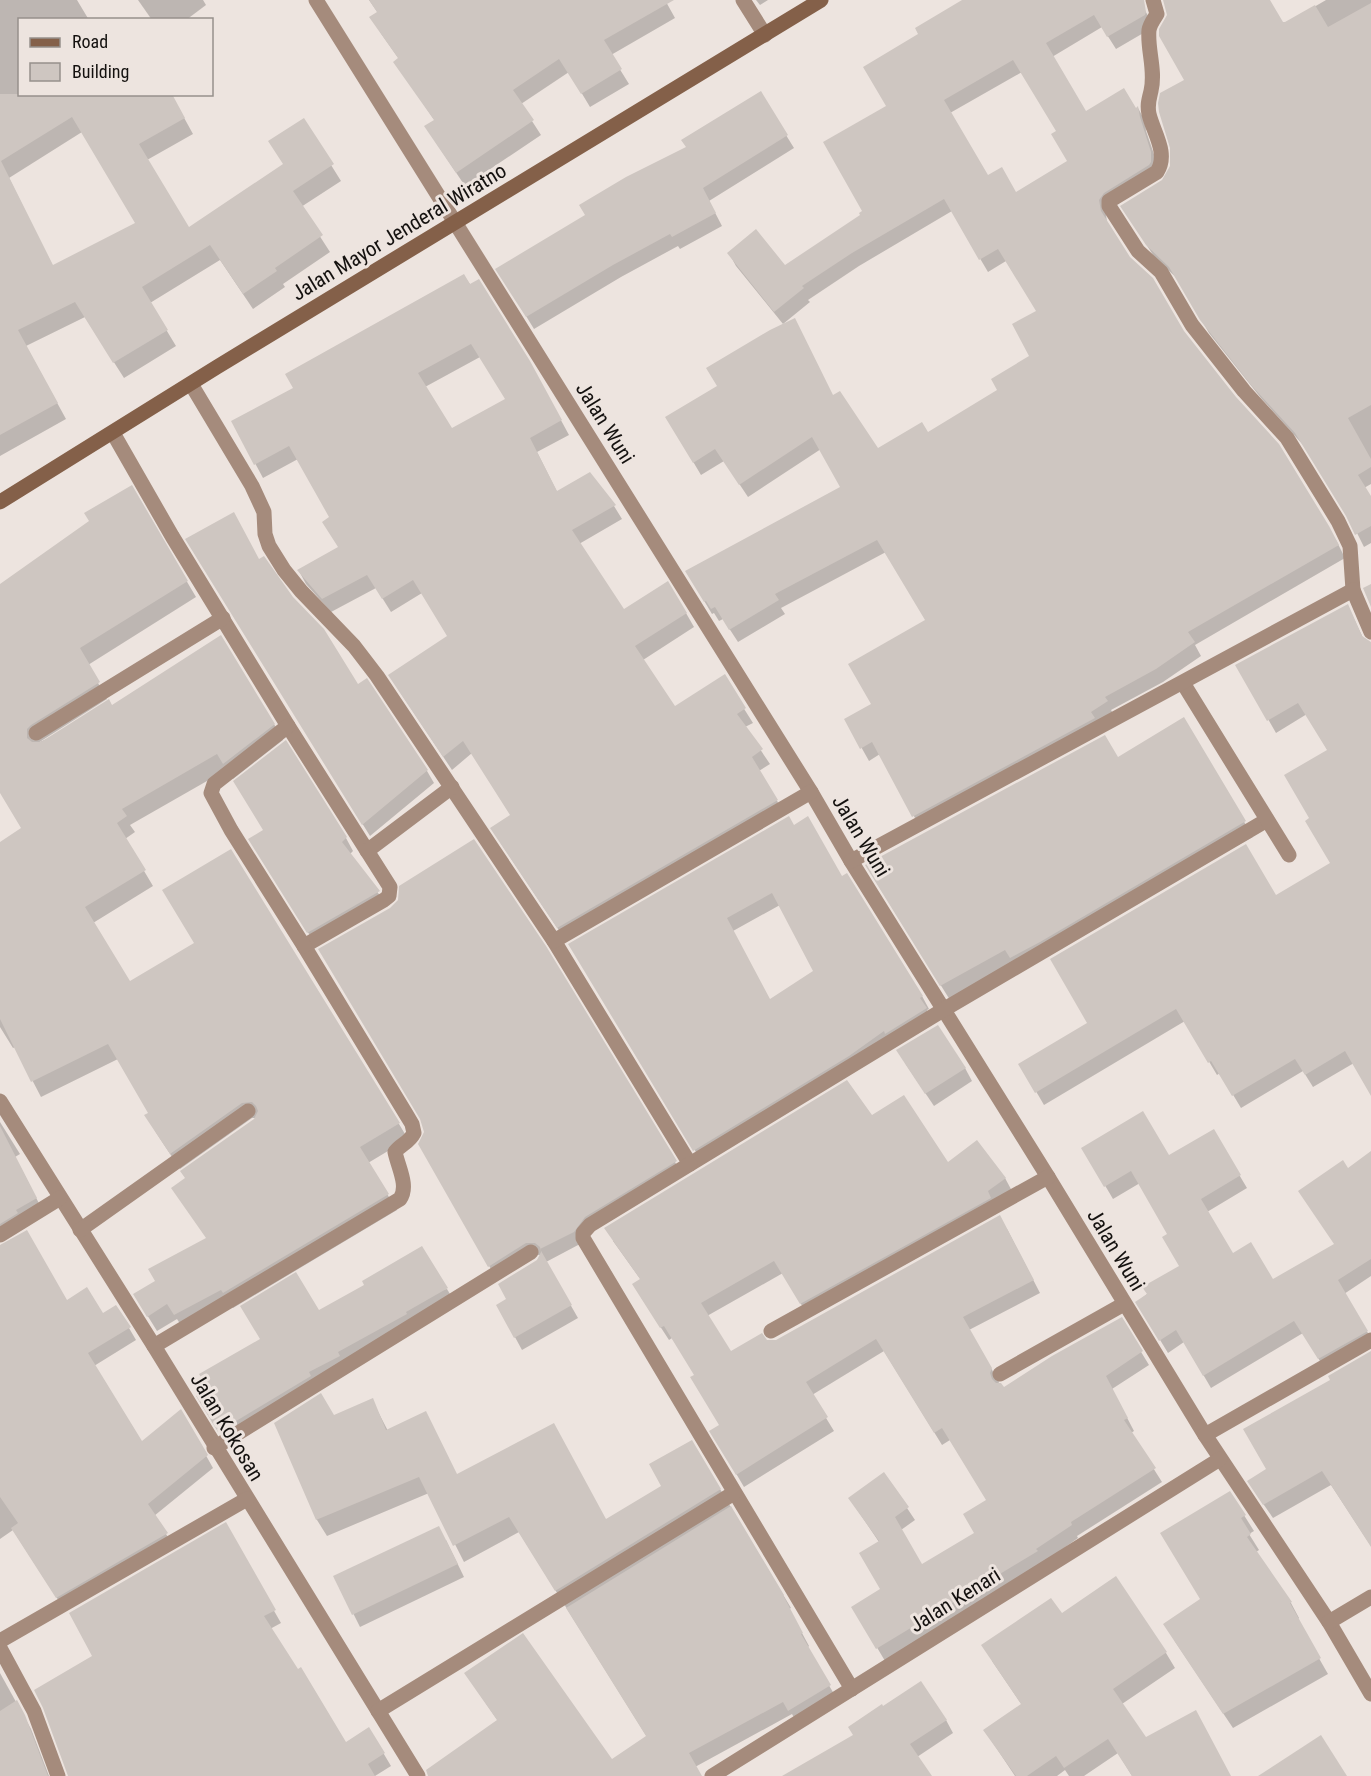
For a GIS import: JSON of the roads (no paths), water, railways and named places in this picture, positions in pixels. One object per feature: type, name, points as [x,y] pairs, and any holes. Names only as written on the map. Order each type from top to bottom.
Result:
[{"type":"street","name":"Jalan Wuni","points":[[316,0],[811,792],[851,861],[1048,1177],[1205,1435],[1329,1622],[1371,1694]]},
{"type":"street","points":[[743,0],[765,34]]},
{"type":"street","name":"Jalan Mayor Jenderal Wiratno","points":[[0,502],[821,0]]},
{"type":"street","points":[[1153,0],[1157,14],[1149,27],[1152,74],[1148,113],[1161,153],[1161,166],[1157,172],[1109,201],[1109,206],[1138,250],[1161,272],[1198,333],[1244,391],[1287,438],[1338,521],[1350,546],[1353,590],[1371,632]]},
{"type":"street","points":[[191,384],[252,486],[264,512],[268,546],[301,591],[354,646],[378,676],[554,941],[690,1164]]},
{"type":"street","points":[[113,433],[172,536],[391,892],[389,896],[304,946]]},
{"type":"street","points":[[851,861],[1353,590]]},
{"type":"street","points":[[36,733],[223,618]]},
{"type":"street","points":[[1183,683],[1289,855]]},
{"type":"street","points":[[154,1346],[402,1196],[404,1184],[395,1152],[412,1138],[414,1133],[412,1124],[231,830],[211,793],[214,784],[288,726]]},
{"type":"street","points":[[367,851],[452,787]]},
{"type":"street","points":[[554,941],[811,792]]},
{"type":"street","points":[[852,1689],[583,1238],[583,1233],[590,1225],[943,1010],[1267,820]]},
{"type":"street","name":"Jalan Kokosan","points":[[0,1101],[154,1346],[214,1448],[418,1776]]},
{"type":"street","points":[[80,1230],[248,1111]]},
{"type":"street","points":[[771,1331],[1048,1177]]},
{"type":"street","points":[[0,1235],[60,1198]]},
{"type":"street","points":[[214,1448],[531,1252]]},
{"type":"street","points":[[1000,1374],[1124,1304]]},
{"type":"street","points":[[1205,1435],[1371,1340]]},
{"type":"street","name":"Jalan Kenari","points":[[712,1776],[1221,1459]]},
{"type":"street","points":[[378,1711],[734,1493]]},
{"type":"street","points":[[0,1641],[247,1499]]},
{"type":"street","points":[[1329,1622],[1371,1598]]},
{"type":"street","points":[[0,1648],[34,1711],[58,1776]]}]
